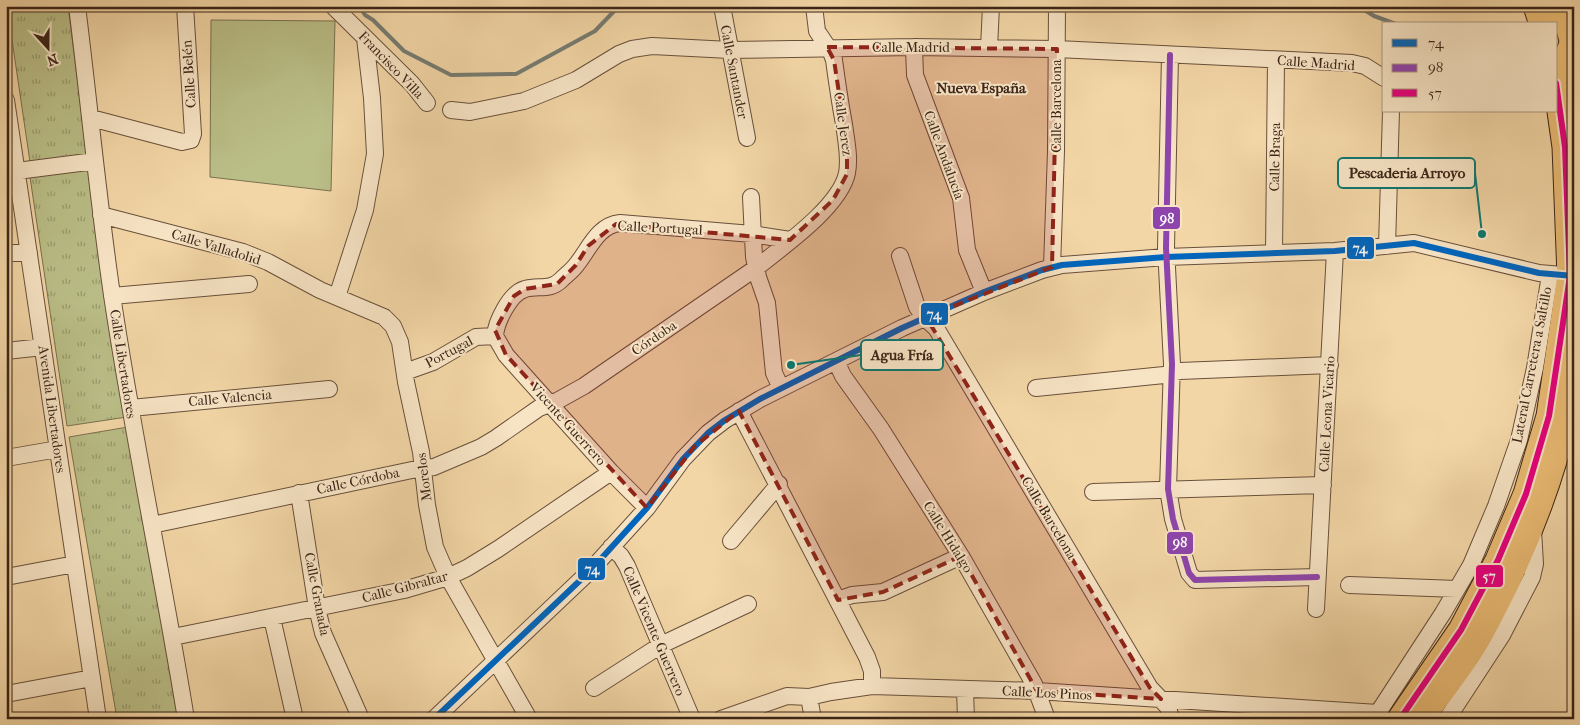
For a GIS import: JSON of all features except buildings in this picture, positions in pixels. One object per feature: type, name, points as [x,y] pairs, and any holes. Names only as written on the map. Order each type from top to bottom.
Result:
[{"type":"main road","points":[[1536,6],[1541,22]]},
{"type":"main road","points":[[1558,78],[1572,46],[1568,25],[1559,6]]},
{"type":"main road","points":[[1384,717],[1461,630],[1498,560],[1526,494],[1549,416],[1565,276],[1565,148],[1558,97]]},
{"type":"main road","points":[[1422,719],[1477,639],[1514,567],[1542,500],[1566,420],[1574,380]]},
{"type":"street","name":"Calle Libertadores","points":[[77,6],[91,118],[88,162],[101,215],[112,296],[186,719]]},
{"type":"street","name":"Calle Belén","points":[[91,118],[182,142],[190,140],[193,134],[184,6]]},
{"type":"street","name":"Francisco Villa","points":[[333,6],[412,84],[427,103]]},
{"type":"street","name":"Calle Santander","points":[[722,6],[747,138]]},
{"type":"street","name":"Calle Jerez","points":[[756,268],[816,218],[833,200],[843,185],[847,174],[846,137],[834,60],[817,31],[814,6]]},
{"type":"street","points":[[989,48],[991,6]]},
{"type":"street","name":"Calle Barcelona","points":[[1052,267],[1056,151],[1057,6]]},
{"type":"street","points":[[337,297],[365,210],[375,154],[372,98],[365,38]]},
{"type":"street","name":"Calle Madrid","points":[[451,110],[470,112],[524,100],[576,80],[606,61],[632,49],[652,46],[730,50],[827,47],[1057,49],[1352,63],[1366,66],[1382,76]]},
{"type":"street","name":"Calle Andalucía","points":[[914,47],[915,75],[961,198],[967,250],[984,292]]},
{"type":"street","points":[[1170,55],[1166,257],[1172,373],[1168,489],[1173,519],[1192,579],[1318,577]]},
{"type":"street","name":"Calle Braga","points":[[1274,253],[1276,60]]},
{"type":"street","name":"Avenida Libertadores","points":[[6,100],[21,170],[13,196],[29,253],[98,719]]},
{"type":"street","points":[[1387,246],[1391,112]]},
{"type":"street","points":[[21,170],[88,162]]},
{"type":"street","points":[[751,197],[752,234],[756,268],[767,303],[774,373],[781,388]]},
{"type":"street","name":"Calle Valladolid","points":[[101,215],[243,252],[268,262],[354,305]]},
{"type":"street","name":"Calle Portugal","points":[[495,336],[495,330],[501,315],[517,293],[525,289],[550,287],[556,284],[578,264],[588,246],[611,224],[620,223],[752,234],[790,240]]},
{"type":"street","points":[[434,719],[590,571],[647,508],[683,459],[708,433],[739,411],[781,388],[925,318],[984,292],[1052,267],[1166,257],[1335,251],[1408,243],[1422,244],[1565,276]]},
{"type":"street","name":"Calle Leona Vicario","points":[[1316,609],[1335,251]]},
{"type":"street","points":[[6,253],[29,253]]},
{"type":"street","name":"Calle Barcelona","points":[[900,256],[917,307],[936,328],[1150,688],[1168,707],[1171,719]]},
{"type":"street","name":"Córdoba","points":[[550,403],[584,386],[756,268]]},
{"type":"street","name":"Lateral Carretera a Saltillo","points":[[1384,717],[1411,663],[1470,565],[1496,506],[1519,440],[1535,368],[1565,276]]},
{"type":"street","points":[[112,296],[249,284]]},
{"type":"street","name":"Morelos","points":[[354,305],[384,317],[393,326],[400,342],[422,452],[432,536],[448,577],[529,719]]},
{"type":"street","name":"Portugal","points":[[405,372],[433,362],[476,337],[495,336]]},
{"type":"street","name":"Vicente Guerrero","points":[[495,336],[506,355],[611,472],[647,508]]},
{"type":"street","points":[[6,351],[43,347]]},
{"type":"street","name":"Calle Hidalgo","points":[[836,361],[843,376],[881,430],[961,556],[1030,676],[1047,719]]},
{"type":"street","points":[[1036,388],[1164,375],[1180,371],[1330,365]]},
{"type":"street","name":"Calle Valencia","points":[[131,408],[330,389]]},
{"type":"street","name":"Calle Córdoba","points":[[152,525],[299,493],[434,467],[481,447],[539,408],[550,403]]},
{"type":"street","points":[[739,411],[779,484],[870,664],[872,686]]},
{"type":"street","points":[[6,458],[58,449]]},
{"type":"street","name":"Calle Gibraltar","points":[[173,637],[404,590],[448,577],[498,549],[611,472]]},
{"type":"street","points":[[731,541],[779,484]]},
{"type":"street","points":[[1093,492],[1323,485]]},
{"type":"street","name":"Calle Granada","points":[[299,493],[317,608],[330,652],[361,719]]},
{"type":"street","points":[[1447,719],[1502,635],[1532,577],[1535,564],[1533,523]]},
{"type":"street","name":"Calle Vicente Guerrero","points":[[611,547],[621,556],[627,566],[692,719]]},
{"type":"street","points":[[838,600],[852,595],[883,592],[961,556]]},
{"type":"street","points":[[6,577],[75,564]]},
{"type":"street","points":[[1350,585],[1457,589]]},
{"type":"street","points":[[594,688],[662,645],[748,604]]},
{"type":"street","points":[[272,618],[295,719]]},
{"type":"street","points":[[6,694],[92,678]]},
{"type":"street","name":"Calle Los Pinos","points":[[720,719],[787,696],[809,697],[872,686],[1161,699],[1384,717]]},
{"type":"street","points":[[966,690],[966,719]]},
{"type":"street","points":[[809,697],[813,719]]},
{"type":"highlighted area","points":[[827,47],[1057,49],[1052,267],[926,317],[1150,688],[1161,699],[1037,691],[961,556],[883,592],[838,600],[739,411],[695,446],[647,508],[506,355],[495,330],[514,296],[525,289],[557,284],[576,265],[588,246],[616,224],[790,240],[833,200],[847,174],[847,146],[834,60]]},
{"type":"green space","points":[[7,6],[68,6],[87,155],[30,162]]},
{"type":"green space","points":[[211,20],[335,21],[331,191],[210,177]]},
{"type":"green space","points":[[89,169],[127,417],[67,426],[30,177]]},
{"type":"green space","points":[[128,427],[178,719],[117,719],[69,437]]},
{"type":"waterway","points":[[359,6],[365,15],[373,20],[404,51],[451,75],[516,74],[595,31],[619,6]]},
{"type":"waterway","points":[[1358,6],[1374,16],[1390,22]]},
{"type":"transit line","name":"98","points":[[1170,55],[1166,248],[1172,364],[1168,489],[1173,519],[1189,573],[1195,580],[1317,577]]},
{"type":"transit line","name":"57","points":[[1400,719],[1461,630],[1498,560],[1526,494],[1549,416],[1570,276],[1565,147],[1558,97]]},
{"type":"transit line","name":"74","points":[[434,719],[590,571],[647,508],[683,459],[708,433],[725,420],[760,399],[902,328],[984,292],[1042,270],[1062,265],[1166,257],[1335,251],[1414,243],[1539,273],[1574,276]]},
{"type":"place","name":"Pescaderia Arroyo","points":[[1482,234]]},
{"type":"place","name":"Agua Fría","points":[[791,365]]},
{"type":"district","name":"Nueva España","points":[[981,88]]}]
